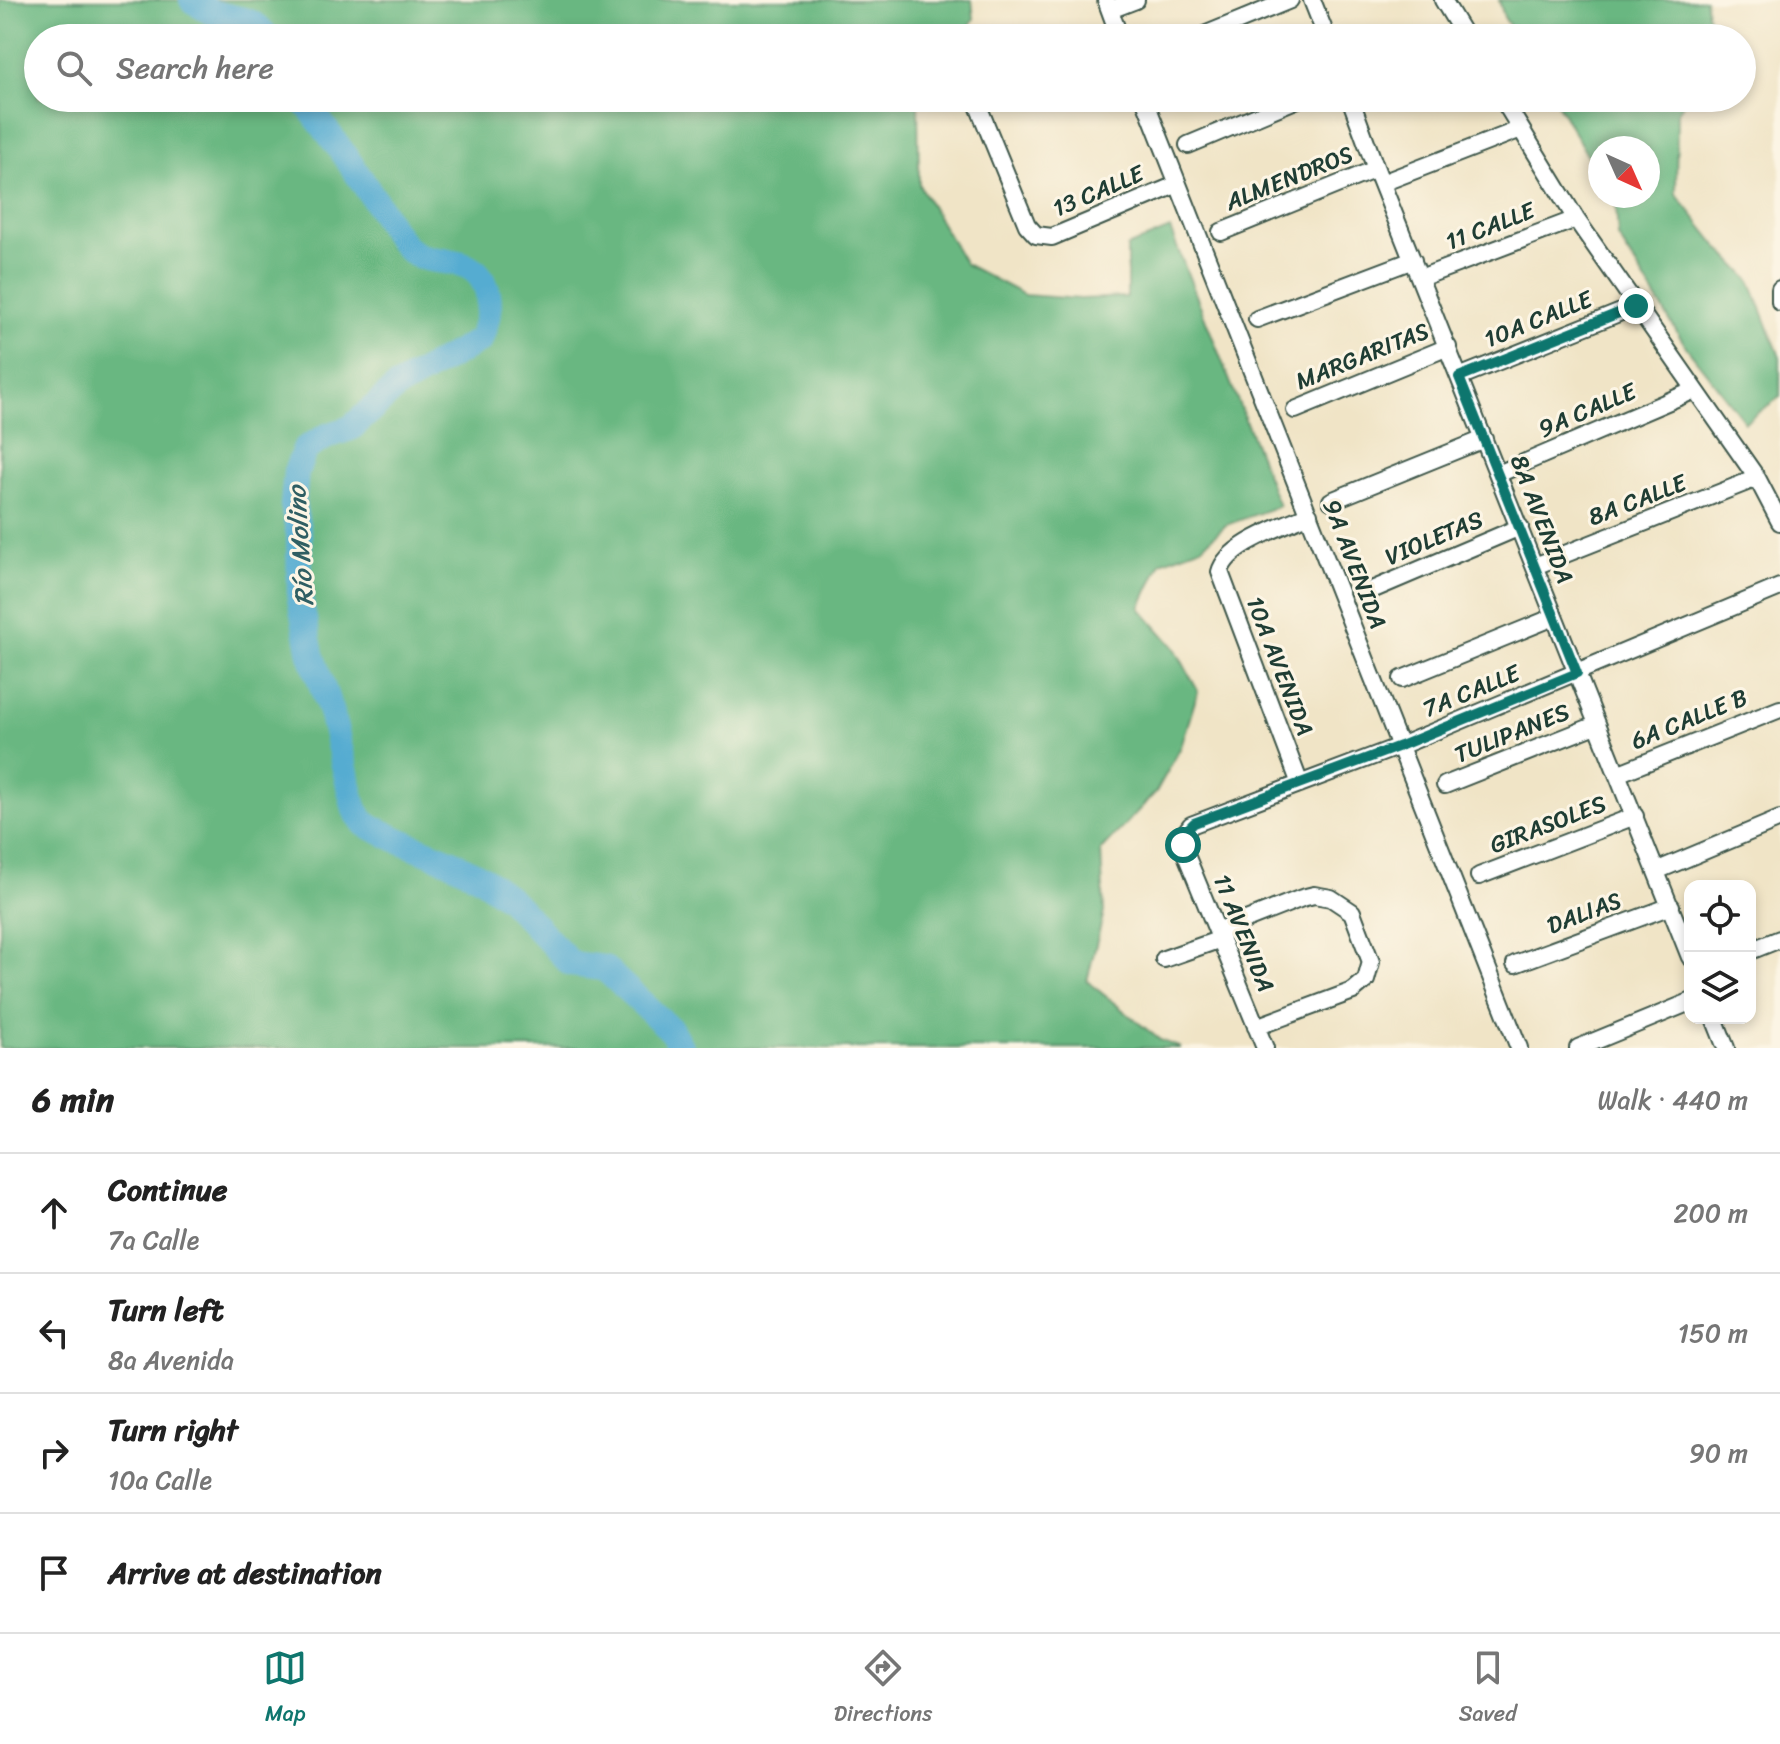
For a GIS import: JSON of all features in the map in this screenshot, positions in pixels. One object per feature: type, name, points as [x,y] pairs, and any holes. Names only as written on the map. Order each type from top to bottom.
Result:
[{"type":"street","points":[[1108,5],[1136,0]]},
{"type":"street","points":[[1231,24],[1290,0]]},
{"type":"street","points":[[1312,0],[1321,24]]},
{"type":"street","points":[[1443,0],[1456,24]]},
{"type":"street","name":"13 CALLE","points":[[981,112],[1027,225],[1036,235],[1052,237],[1178,184]]},
{"type":"street","name":"9A AVENIDA","points":[[1150,112],[1517,1045]]},
{"type":"street","points":[[1188,145],[1267,112]]},
{"type":"street","name":"8A AVENIDA","points":[[1355,112],[1688,952]]},
{"type":"street","points":[[1511,112],[1576,219],[1757,478],[1780,522]]},
{"type":"street","name":"ALMENDROS","points":[[1221,232],[1521,129]]},
{"type":"street","name":"11 CALLE","points":[[1420,278],[1576,219]]},
{"type":"street","points":[[1257,319],[1413,260]]},
{"type":"street","points":[[1780,289],[1780,302]]},
{"type":"street","name":"10A CALLE","points":[[1459,377],[1636,306]]},
{"type":"street","name":"MARGARITAS","points":[[1295,410],[1448,347]]},
{"type":"street","name":"9A CALLE","points":[[1498,474],[1695,390]]},
{"type":"street","points":[[1331,501],[1484,439]]},
{"type":"street","name":"8A CALLE","points":[[1535,566],[1757,478]]},
{"type":"street","name":"10A AVENIDA","points":[[1300,784],[1221,579],[1222,565],[1234,551],[1309,514]]},
{"type":"street","name":"VIOLETAS","points":[[1367,592],[1520,527]]},
{"type":"street","name":"7A CALLE","points":[[1183,836],[1194,823],[1400,746],[1780,587]]},
{"type":"street","points":[[1402,679],[1554,617]]},
{"type":"street","name":"6A CALLE B","points":[[1617,774],[1780,709]]},
{"type":"street","name":"TULIPANES","points":[[1445,785],[1596,725]]},
{"type":"street","name":"GIRASOLES","points":[[1479,876],[1635,816]]},
{"type":"street","points":[[1656,871],[1780,819]]},
{"type":"street","name":"11 AVENIDA","points":[[1183,836],[1184,850],[1265,1048]]},
{"type":"street","points":[[1164,959],[1314,895],[1331,898],[1352,912],[1371,962],[1366,980],[1353,991],[1256,1027]]},
{"type":"street","name":"DALIAS","points":[[1515,964],[1671,906]]},
{"type":"street","points":[[1756,949],[1780,939]]},
{"type":"street","points":[[1578,1048],[1684,1004]]},
{"type":"street","points":[[1716,1024],[1726,1048]]},
{"type":"street","points":[[1499,1048],[1517,1045]]},
{"type":"green space","points":[[0,0],[972,0],[974,19],[971,24],[24,24],[24,112],[918,112],[919,185],[965,264],[1024,295],[1081,299],[1127,297],[1127,247],[1170,229],[1279,506],[1226,525],[1202,547],[1161,562],[1140,608],[1175,648],[1198,691],[1181,747],[1156,792],[1101,850],[1104,912],[1087,981],[1160,1040],[1181,1048],[0,1048]]},
{"type":"green space","points":[[1499,0],[1705,0],[1709,24],[1508,24]]},
{"type":"green space","points":[[1562,112],[1678,112],[1676,194],[1719,248],[1750,280],[1780,357],[1780,397],[1745,422],[1687,348],[1618,237],[1616,208],[1660,208],[1660,136],[1588,136],[1588,156]]},
{"type":"waterway","name":"Río Molino","points":[[192,0],[209,11],[253,24]]},
{"type":"waterway","name":"Río Molino","points":[[313,112],[403,244],[416,255],[455,262],[473,269],[485,284],[489,300],[480,340],[397,387],[351,428],[327,436],[305,449],[296,472],[293,505],[299,535],[300,599],[311,654],[331,712],[355,810],[365,824],[482,878],[510,899],[571,964],[604,968],[671,1030],[681,1048]]},
{"type":"route","points":[[1183,845],[1185,832],[1194,823],[1400,746],[1577,673],[1459,377],[1636,306]]}]
